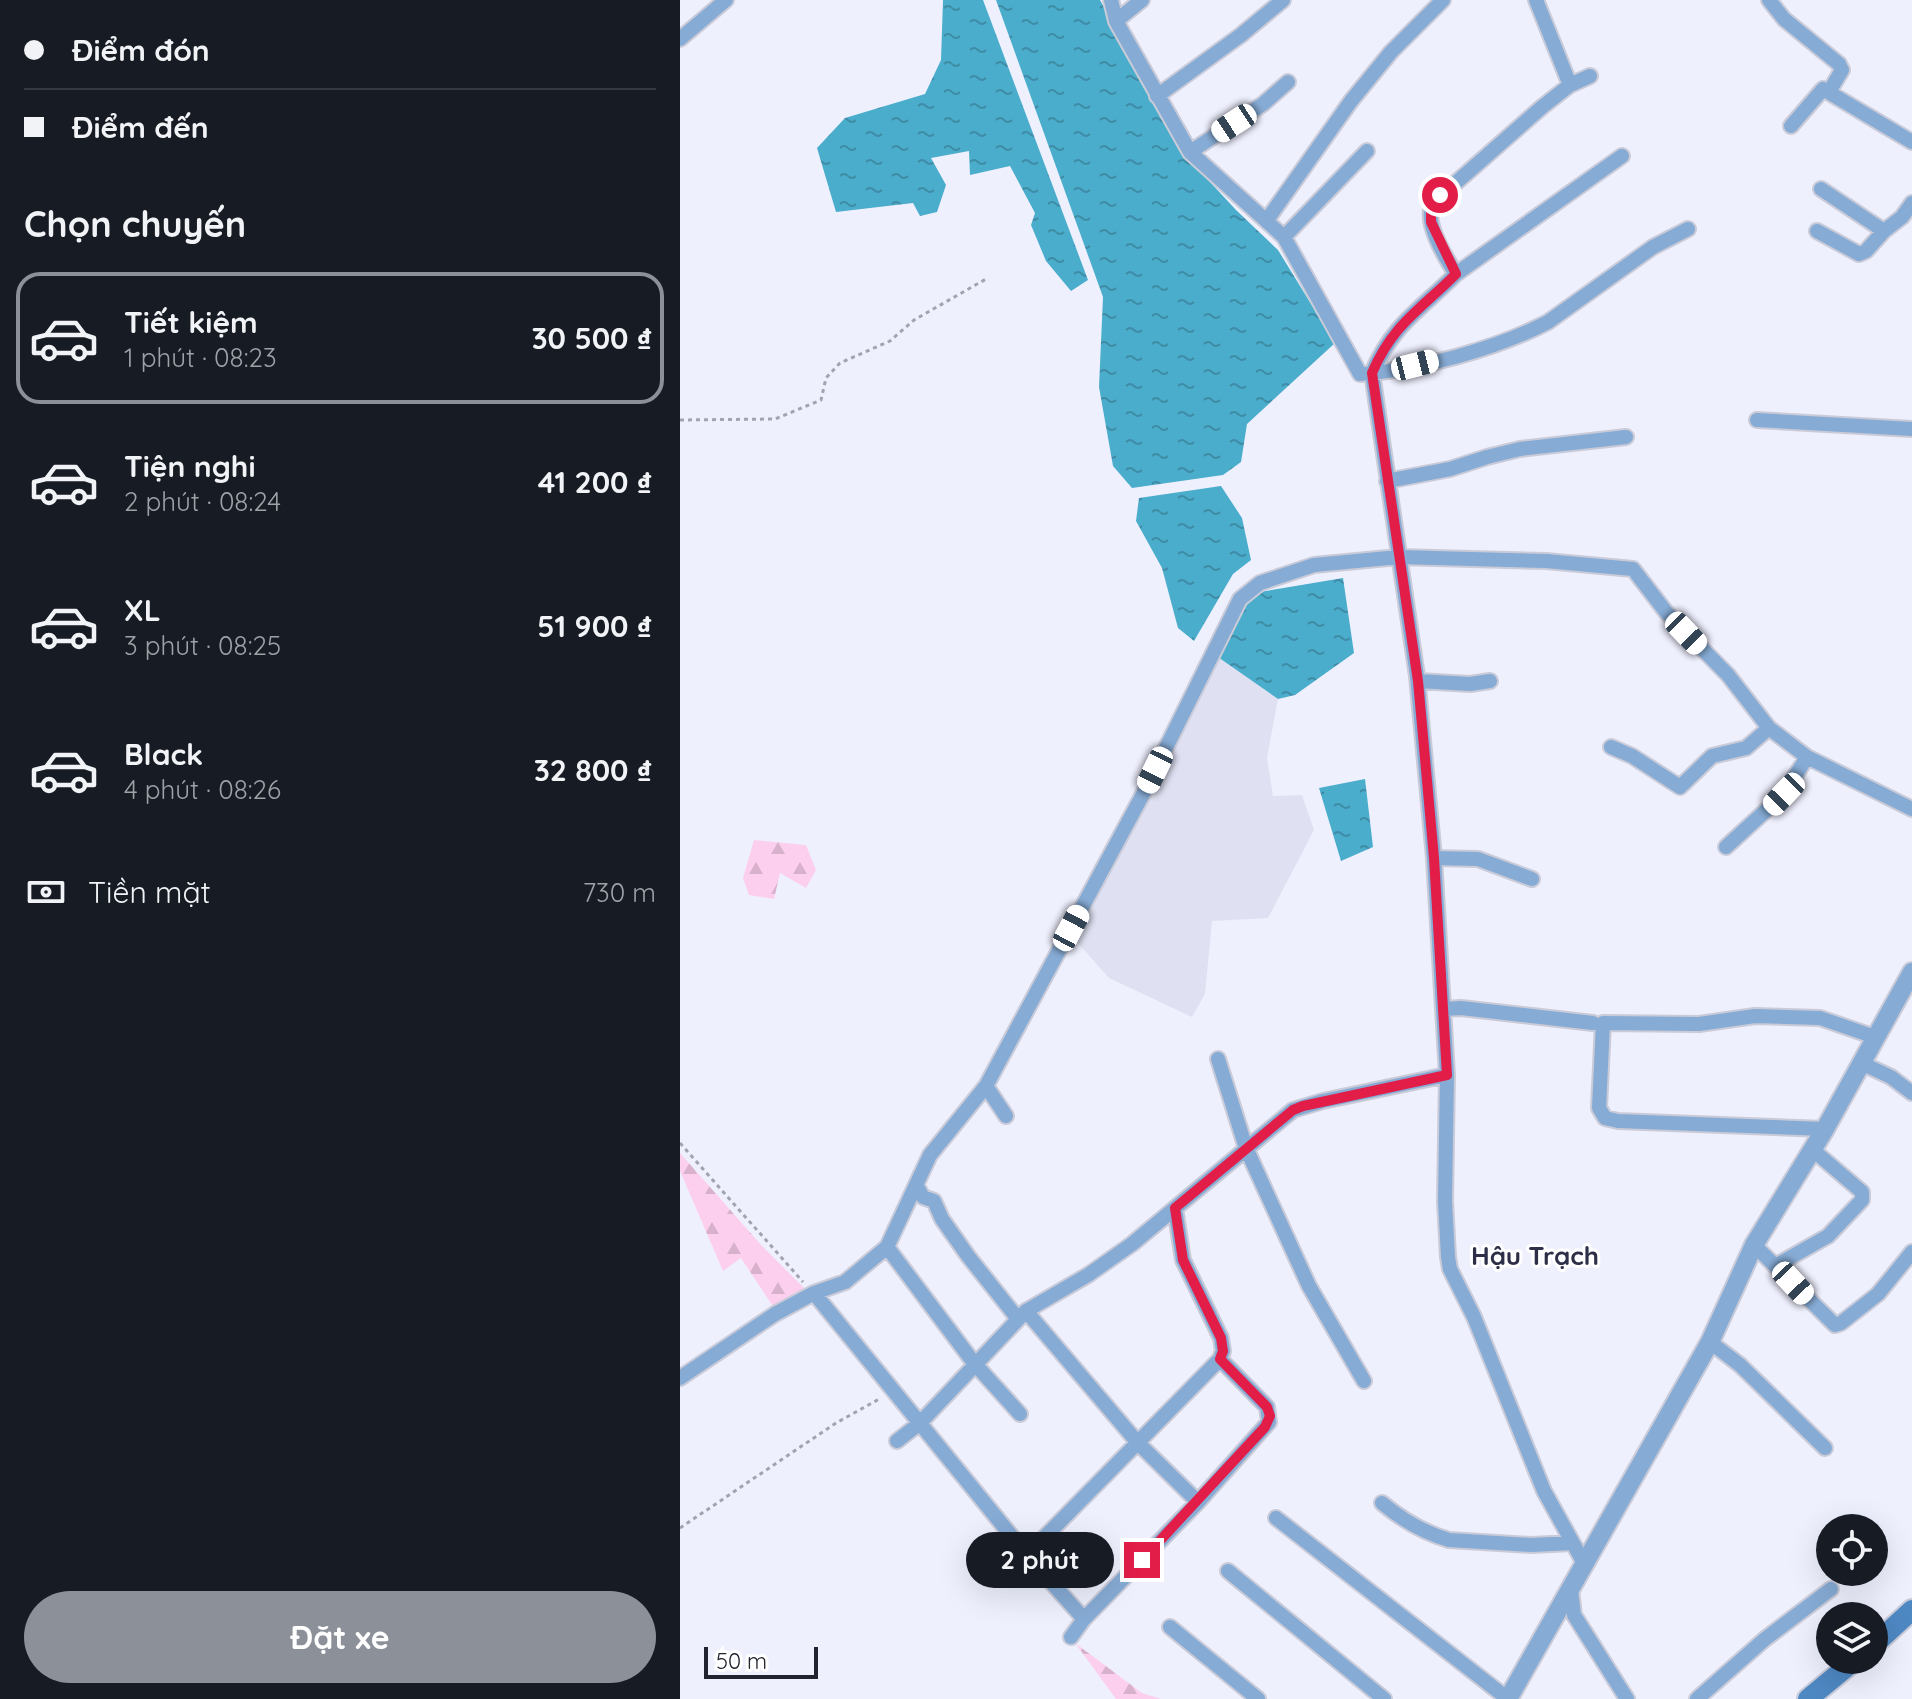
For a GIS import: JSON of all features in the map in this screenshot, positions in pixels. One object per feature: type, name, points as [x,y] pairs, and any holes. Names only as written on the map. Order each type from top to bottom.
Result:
[{"type":"main road","points":[[1888,1632],[1912,1610]]},
{"type":"main road","points":[[1808,1699],[1838,1674]]},
{"type":"street","points":[[680,39],[726,0]]},
{"type":"street","points":[[1111,0],[1116,21],[1190,152],[1284,237],[1360,374],[1451,356],[1535,329],[1653,247],[1688,229]]},
{"type":"street","points":[[1116,21],[1142,0]]},
{"type":"street","points":[[1157,96],[1283,0]]},
{"type":"street","points":[[1267,220],[1351,101],[1391,52],[1443,0]]},
{"type":"street","points":[[1536,0],[1570,85]]},
{"type":"street","points":[[1769,0],[1784,19],[1839,64],[1841,76],[1829,92]]},
{"type":"street","points":[[1456,274],[1431,222],[1431,207],[1440,195],[1570,85],[1590,76]]},
{"type":"street","points":[[1190,152],[1263,104],[1288,82]]},
{"type":"street","points":[[1791,126],[1823,89],[1912,142]]},
{"type":"street","points":[[1284,237],[1367,151]]},
{"type":"street","points":[[1585,1565],[1544,1491],[1474,1317],[1450,1269],[1445,1201],[1447,1075],[1434,858],[1418,681],[1372,373],[1382,350],[1399,325],[1456,274],[1622,156]]},
{"type":"street","points":[[1821,189],[1884,231]]},
{"type":"street","points":[[1817,231],[1859,254],[1902,217],[1912,203]]},
{"type":"street","points":[[1757,420],[1912,429]]},
{"type":"street","points":[[1387,481],[1450,469],[1520,449],[1626,437]]},
{"type":"street","points":[[680,1378],[775,1314],[814,1293],[845,1282],[887,1247],[930,1155],[986,1086],[1142,796],[1240,599],[1260,583],[1314,565],[1399,557],[1546,561],[1633,569],[1666,612],[1728,675],[1769,728],[1807,757],[1912,809]]},
{"type":"street","points":[[1418,681],[1470,684],[1490,681]]},
{"type":"street","points":[[1611,747],[1680,787],[1712,756],[1746,748],[1769,728]]},
{"type":"street","points":[[1726,847],[1784,794],[1807,757]]},
{"type":"street","points":[[1434,858],[1478,859],[1532,879]]},
{"type":"street","points":[[1276,1518],[1508,1699],[1710,1342],[1754,1245],[1813,1150],[1912,972]]},
{"type":"street","points":[[1444,1009],[1461,1008],[1593,1023]]},
{"type":"street","points":[[1825,1129],[1605,1118],[1599,1108],[1603,1023],[1699,1024],[1755,1016],[1820,1018],[1875,1037]]},
{"type":"street","points":[[1218,1059],[1246,1148],[1309,1286],[1364,1381]]},
{"type":"street","points":[[1861,1063],[1891,1077],[1912,1093]]},
{"type":"street","points":[[897,1441],[920,1423],[1022,1315],[1105,1264],[1293,1110],[1447,1075]]},
{"type":"street","points":[[986,1086],[1006,1116]]},
{"type":"street","points":[[1777,1265],[1828,1236],[1862,1200],[1862,1192],[1813,1150]]},
{"type":"street","points":[[916,1185],[923,1197],[934,1201],[955,1237],[1022,1315],[1138,1443],[1198,1502]]},
{"type":"street","points":[[1027,1555],[1220,1359],[1223,1351],[1221,1338],[1183,1260],[1175,1208]]},
{"type":"street","points":[[1754,1245],[1838,1325],[1878,1294],[1912,1252]]},
{"type":"street","points":[[887,1247],[974,1363],[1020,1414]]},
{"type":"street","points":[[814,1293],[1027,1555],[1084,1619]]},
{"type":"street","points":[[1710,1342],[1740,1365],[1825,1448]]},
{"type":"street","points":[[1071,1637],[1084,1619],[1198,1502],[1265,1427],[1270,1416],[1267,1407],[1220,1359]]},
{"type":"street","points":[[1382,1503],[1394,1514],[1449,1540],[1531,1545],[1572,1543]]},
{"type":"street","points":[[1228,1571],[1384,1699]]},
{"type":"street","points":[[1697,1699],[1765,1639],[1831,1589]]},
{"type":"street","points":[[1571,1590],[1574,1615],[1627,1699]]},
{"type":"street","points":[[1170,1627],[1258,1699]]},
{"type":"path","points":[[680,420],[775,419],[821,400],[826,378],[840,363],[890,341],[914,320],[986,279]]},
{"type":"path","points":[[680,1143],[814,1293]]},
{"type":"path","points":[[680,1528],[836,1423],[894,1391]]},
{"type":"shaded area","points":[[1215,655],[1278,699],[1267,758],[1273,796],[1302,795],[1314,830],[1268,918],[1212,921],[1205,994],[1192,1017],[1109,978],[1075,940]]},
{"type":"green space","points":[[754,840],[806,845],[816,870],[806,888],[780,873],[774,899],[749,895],[743,878]]},
{"type":"green space","points":[[680,1153],[762,1246],[807,1291],[774,1308],[741,1258],[723,1271],[680,1171]]},
{"type":"green space","points":[[1075,1643],[1142,1693],[1161,1699],[1116,1699]]},
{"type":"water","points":[[943,0],[983,0],[1088,280],[1071,291],[1046,261],[1031,225],[1035,213],[1010,166],[970,175],[969,151],[931,158],[946,185],[937,212],[920,216],[913,203],[836,212],[817,148],[845,118],[925,94],[941,60]]},
{"type":"water","points":[[996,0],[1100,0],[1186,156],[1278,250],[1335,343],[1247,424],[1241,462],[1223,475],[1132,488],[1113,466],[1099,387],[1103,297]]},
{"type":"water","points":[[1221,486],[1242,518],[1251,560],[1233,574],[1194,641],[1178,628],[1162,568],[1136,521],[1139,498]]},
{"type":"water","points":[[1343,578],[1354,653],[1295,695],[1278,699],[1215,655],[1239,607],[1260,592]]},
{"type":"water","points":[[1365,779],[1373,847],[1341,861],[1319,788]]},
{"type":"district","name":"Hậu Trạch","points":[[1535,1255]]},
{"type":"route","points":[[1142,1560],[1265,1427],[1270,1416],[1267,1407],[1220,1359],[1223,1351],[1221,1338],[1183,1260],[1175,1208],[1293,1110],[1447,1075],[1434,858],[1418,681],[1372,373],[1382,350],[1399,325],[1456,274],[1443,252],[1429,214],[1440,195]]}]
